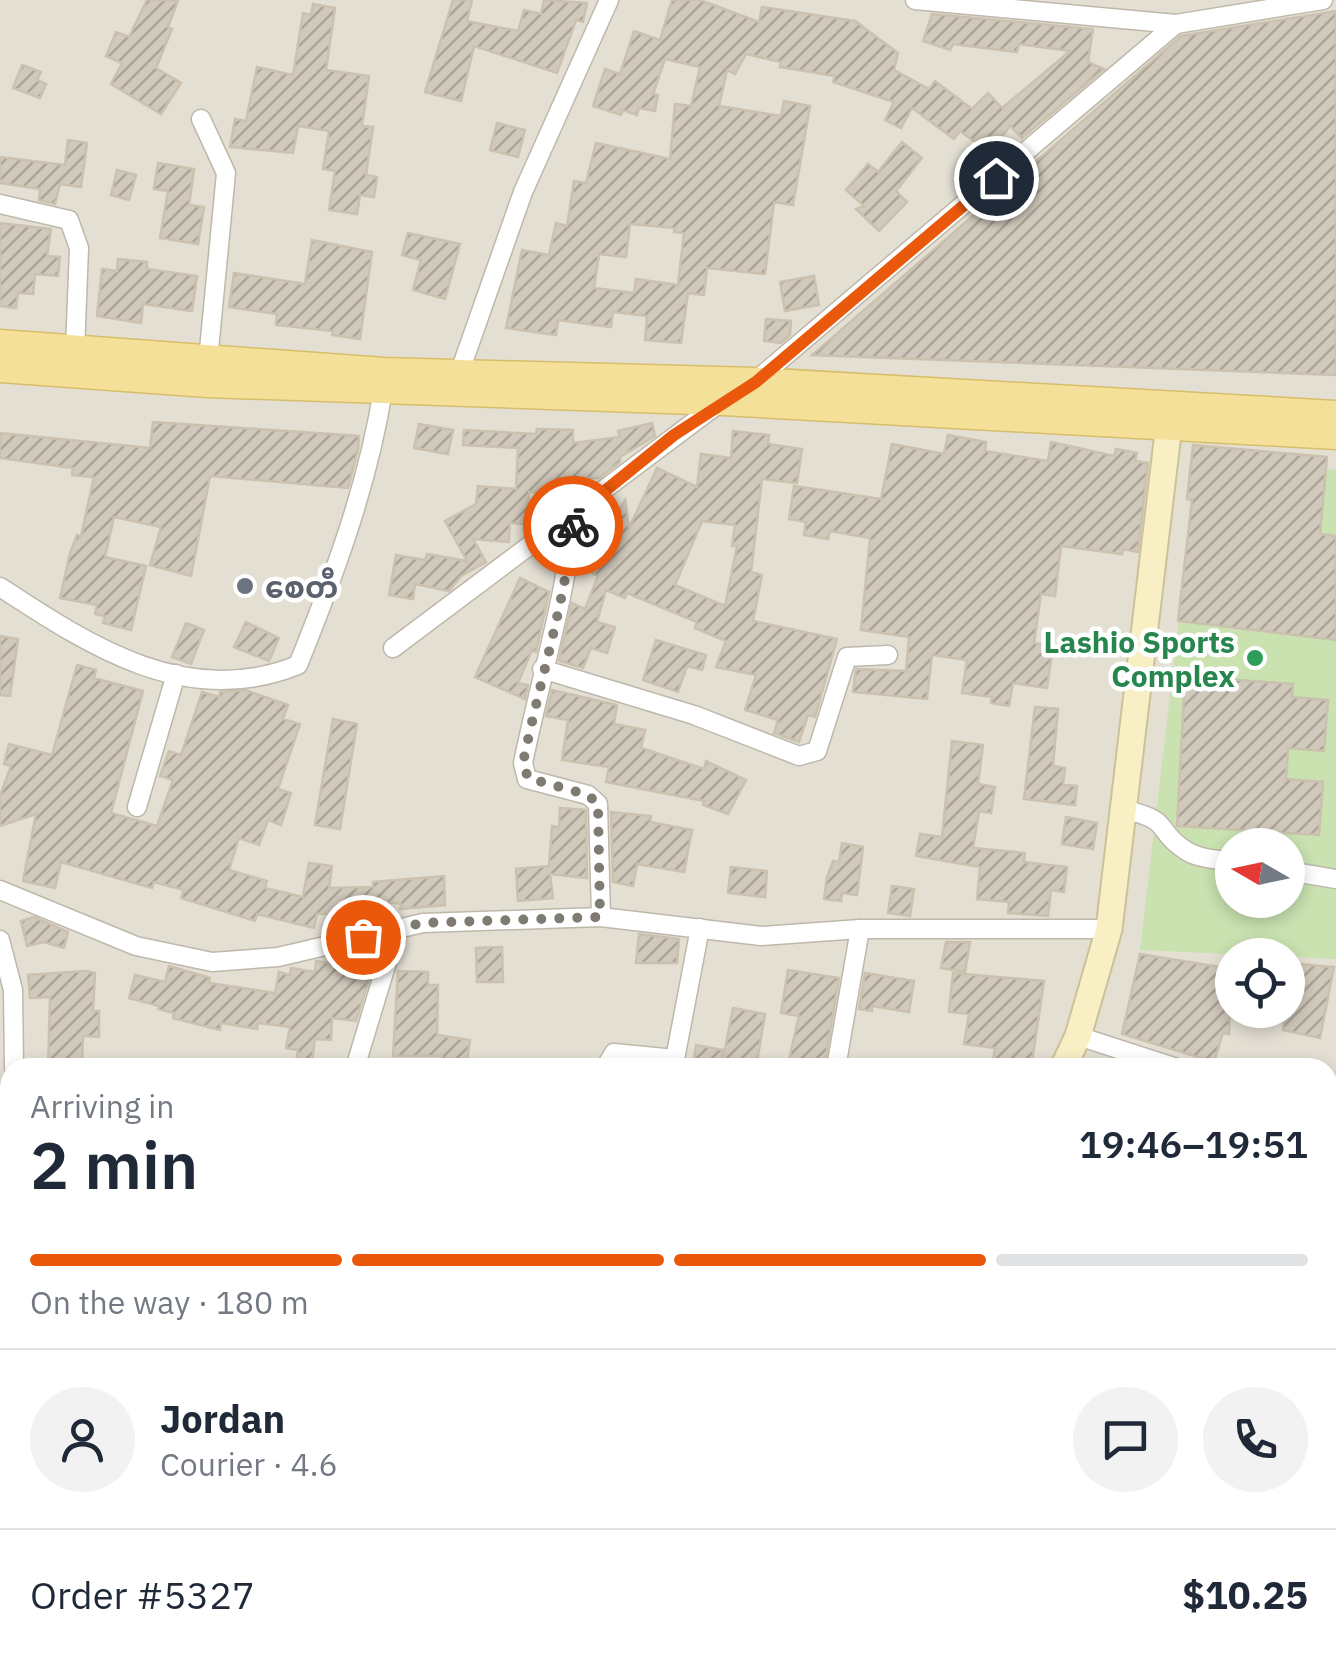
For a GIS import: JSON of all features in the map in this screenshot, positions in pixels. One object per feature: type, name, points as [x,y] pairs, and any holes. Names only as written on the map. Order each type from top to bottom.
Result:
[{"type":"main road","points":[[0,344],[75,352],[458,374],[756,382],[1336,435]]},
{"type":"main road","points":[[0,368],[383,390],[1170,418],[1336,415]]},
{"type":"street","points":[[458,374],[523,192],[609,0]]},
{"type":"street","points":[[915,0],[1176,24],[1322,0]]},
{"type":"street","points":[[393,648],[574,516],[722,401],[756,382],[1176,24]]},
{"type":"street","points":[[201,120],[226,173],[208,360]]},
{"type":"street","points":[[0,204],[69,220],[78,248],[75,352]]},
{"type":"street","points":[[0,587],[130,665],[234,680],[273,675],[298,665],[330,584],[369,462],[383,390]]},
{"type":"street","points":[[1068,1058],[1078,1036],[1109,928],[1170,418]]},
{"type":"street","points":[[574,516],[566,588],[542,669],[524,773],[528,778],[588,795],[598,804],[600,917]]},
{"type":"street","points":[[542,669],[694,715],[799,756],[817,751],[847,657],[888,654]]},
{"type":"street","points":[[137,806],[176,674]]},
{"type":"street","points":[[1126,810],[1160,820],[1179,847],[1193,855],[1215,859]]},
{"type":"street","points":[[1305,874],[1336,878]]},
{"type":"street","points":[[0,890],[136,946],[212,962],[278,957],[422,923],[600,917],[761,936],[860,930],[1109,928]]},
{"type":"street","points":[[675,1058],[700,928]]},
{"type":"street","points":[[359,1058],[397,929]]},
{"type":"street","points":[[838,1058],[860,930]]},
{"type":"street","points":[[0,940],[13,1058]]},
{"type":"street","points":[[1078,1036],[1147,1058]]},
{"type":"street","points":[[611,1058],[614,1053],[644,1058]]},
{"type":"shaded area","points":[[0,0],[1336,0],[1336,1058],[0,1058]]},
{"type":"green space","name":"Lashio Sports Complex","points":[[1198,459],[1336,470],[1336,959],[1305,958],[1305,938],[1215,938],[1215,953],[1140,950]]},
{"type":"building","points":[[147,0],[178,0],[168,27],[172,29],[156,68],[181,83],[161,114],[111,84],[122,63],[106,56],[116,32],[129,37]]},
{"type":"building","points":[[453,0],[472,0],[467,21],[518,31],[524,10],[541,14],[544,0],[587,3],[583,22],[576,20],[557,73],[474,46],[461,101],[425,92]]},
{"type":"building","points":[[672,0],[700,0],[759,22],[762,7],[855,21],[898,53],[894,70],[929,89],[935,81],[972,109],[988,93],[1002,108],[1070,51],[1019,44],[1017,52],[953,44],[950,50],[923,41],[932,14],[1093,29],[1088,62],[1104,69],[1022,138],[1010,126],[990,153],[960,131],[954,139],[912,108],[901,128],[885,120],[894,102],[833,82],[835,76],[780,67],[781,62],[746,54],[735,74],[727,70],[719,106],[781,116],[784,101],[810,106],[793,205],[774,202],[765,274],[707,268],[704,295],[688,293],[681,343],[645,340],[647,316],[613,312],[611,327],[558,320],[556,335],[506,328],[522,250],[549,255],[556,223],[567,226],[574,181],[586,183],[596,143],[670,159],[675,104],[691,106],[700,67],[665,59],[653,94],[658,95],[655,111],[639,108],[637,115],[623,110],[621,115],[593,106],[605,69],[620,74],[634,31],[660,40]],"holes":[[[630,224],[675,228],[674,232],[684,233],[678,285],[636,279],[634,293],[594,288],[599,254],[626,257]]]},
{"type":"building","points":[[313,4],[335,8],[326,70],[369,76],[362,126],[373,127],[366,175],[377,177],[374,197],[360,195],[357,214],[329,210],[335,171],[323,169],[329,131],[298,126],[293,153],[230,147],[235,119],[246,121],[257,67],[293,75],[303,13],[311,15]]},
{"type":"building","points":[[1336,11],[1336,375],[812,355],[1181,36]]},
{"type":"building","points":[[22,65],[41,72],[37,80],[46,84],[40,98],[13,88]]},
{"type":"building","points":[[497,123],[525,130],[518,157],[490,150]]},
{"type":"building","points":[[68,140],[87,143],[81,187],[60,184],[55,204],[39,200],[40,189],[0,183],[0,157],[65,165]]},
{"type":"building","points":[[902,142],[922,158],[896,191],[907,202],[879,231],[856,209],[864,206],[846,190],[868,164],[878,172]]},
{"type":"building","points":[[158,163],[194,169],[189,205],[204,207],[198,244],[160,238],[168,191],[154,189]]},
{"type":"building","points":[[117,170],[136,175],[129,200],[111,195]]},
{"type":"building","points":[[0,223],[51,229],[47,256],[60,257],[58,276],[35,274],[33,294],[18,293],[16,308],[0,306]]},
{"type":"building","points":[[408,233],[460,244],[445,299],[413,290],[421,260],[402,255]]},
{"type":"building","points":[[312,240],[372,252],[360,339],[332,335],[333,331],[276,325],[277,314],[229,307],[234,273],[305,284]]},
{"type":"building","points":[[118,259],[147,262],[147,269],[197,276],[192,311],[143,304],[141,323],[97,316],[102,269],[117,271]]},
{"type":"building","points":[[814,276],[819,305],[785,311],[780,282]]},
{"type":"building","points":[[766,319],[791,321],[790,335],[781,343],[764,341]]},
{"type":"building","points":[[153,422],[359,436],[358,450],[348,488],[210,476],[191,576],[150,565],[161,527],[114,517],[105,557],[146,566],[131,630],[103,623],[105,616],[95,614],[97,605],[60,598],[70,553],[77,535],[81,536],[94,477],[72,475],[73,468],[0,458],[0,433],[150,448]]},
{"type":"building","points":[[652,423],[655,436],[620,457],[620,462],[599,478],[566,478],[566,493],[529,492],[526,524],[510,523],[509,542],[473,539],[486,562],[461,576],[449,591],[415,584],[413,599],[389,595],[396,555],[425,560],[427,554],[467,561],[445,521],[476,504],[478,486],[516,489],[518,448],[463,445],[464,430],[536,434],[537,429],[573,430],[573,443],[620,437],[618,431]]},
{"type":"building","points":[[419,424],[453,430],[448,454],[414,448]]},
{"type":"building","points":[[733,431],[769,435],[768,444],[802,449],[797,483],[762,479],[751,572],[762,575],[753,621],[837,639],[815,717],[808,715],[799,742],[774,733],[778,720],[745,710],[756,675],[716,667],[726,641],[695,628],[697,622],[627,593],[625,598],[606,590],[597,622],[615,627],[607,653],[591,648],[583,668],[559,661],[572,603],[585,609],[598,576],[584,569],[625,500],[629,528],[657,468],[697,487],[701,454],[731,458]],"holes":[[[702,521],[735,525],[732,546],[737,546],[725,606],[675,585]]]},
{"type":"building","points":[[948,435],[986,442],[985,451],[1048,461],[1051,442],[1114,456],[1116,449],[1137,453],[1135,461],[1148,463],[1138,552],[1123,549],[1122,554],[1061,546],[1055,596],[1041,594],[1034,643],[1053,646],[1047,688],[1013,683],[1009,706],[991,703],[992,697],[962,693],[967,660],[932,655],[927,699],[853,692],[856,669],[906,671],[909,637],[861,630],[870,538],[830,531],[828,539],[804,535],[806,522],[789,519],[794,486],[881,499],[892,444],[944,454]]},
{"type":"building","points":[[1193,445],[1327,457],[1320,534],[1336,536],[1336,640],[1178,621],[1192,500],[1187,499]]},
{"type":"building","points":[[520,578],[549,592],[536,652],[532,650],[518,683],[528,685],[525,699],[475,677]]},
{"type":"building","points":[[246,622],[279,638],[269,661],[234,647]]},
{"type":"building","points":[[186,623],[204,630],[191,664],[172,657]]},
{"type":"building","points":[[0,636],[18,639],[10,696],[0,695]]},
{"type":"building","points":[[656,640],[706,655],[702,670],[687,666],[678,692],[643,680]]},
{"type":"building","points":[[77,665],[96,670],[94,678],[143,691],[111,813],[157,826],[173,780],[160,776],[169,751],[181,755],[202,692],[219,697],[220,692],[245,690],[288,705],[283,719],[300,724],[278,789],[291,793],[281,825],[268,820],[259,845],[239,838],[229,870],[267,881],[265,888],[303,897],[309,863],[332,866],[329,888],[373,887],[373,882],[444,876],[445,905],[400,909],[401,904],[385,902],[384,910],[368,914],[317,914],[314,928],[257,914],[255,921],[181,898],[184,890],[154,882],[152,888],[61,862],[55,888],[23,881],[36,814],[0,826],[0,796],[11,766],[4,764],[9,744],[52,755]]},
{"type":"building","points":[[1185,676],[1293,684],[1292,697],[1328,700],[1324,751],[1288,748],[1286,779],[1323,782],[1319,835],[1305,834],[1305,828],[1177,826]]},
{"type":"building","points":[[552,690],[617,705],[614,724],[645,730],[641,748],[704,769],[706,761],[746,780],[728,814],[703,805],[704,801],[606,782],[609,767],[562,760],[568,720],[546,716]]},
{"type":"building","points":[[1035,707],[1058,709],[1053,766],[1065,768],[1063,785],[1077,786],[1075,805],[1024,799]]},
{"type":"building","points":[[333,719],[357,724],[340,829],[315,825]]},
{"type":"building","points":[[952,741],[983,745],[978,784],[995,787],[991,813],[979,811],[973,848],[1025,853],[1024,862],[1067,867],[1064,892],[1051,890],[1048,916],[1008,913],[1009,902],[977,899],[980,867],[916,856],[920,834],[942,837]]},
{"type":"building","points":[[560,808],[586,810],[587,878],[550,874],[553,898],[518,901],[516,869],[549,866],[552,826],[559,827]]},
{"type":"building","points":[[611,812],[651,816],[650,822],[692,830],[684,872],[637,864],[633,886],[613,882]]},
{"type":"building","points":[[1066,817],[1097,823],[1093,849],[1062,844]]},
{"type":"building","points":[[842,843],[863,847],[857,895],[842,893],[841,901],[824,899],[827,877],[833,861],[839,862]]},
{"type":"building","points":[[731,867],[767,871],[765,897],[728,893]]},
{"type":"building","points":[[892,886],[914,889],[910,916],[888,913]]},
{"type":"building","points":[[34,917],[68,932],[64,948],[44,942],[27,946],[21,921]]},
{"type":"building","points":[[639,934],[679,939],[677,963],[636,963]]},
{"type":"building","points":[[946,942],[970,942],[965,972],[941,968]]},
{"type":"building","points":[[502,947],[503,982],[477,982],[476,948]]},
{"type":"building","points":[[1140,954],[1215,966],[1215,1028],[1229,1028],[1229,1034],[1223,1033],[1215,1058],[1201,1058],[1122,1034]]},
{"type":"building","points":[[316,961],[372,970],[356,1021],[332,1018],[331,1040],[315,1039],[312,1058],[297,1058],[298,1050],[286,1048],[290,1027],[258,1023],[257,1029],[221,1023],[220,1030],[173,1018],[174,1013],[158,1009],[159,1006],[129,998],[135,975],[165,982],[169,966],[210,978],[209,983],[275,993],[279,972],[290,975],[291,968],[315,972]]},
{"type":"building","points":[[1305,964],[1334,967],[1320,1038],[1283,1030],[1305,1028]]},
{"type":"building","points":[[788,970],[839,978],[826,1058],[789,1058],[799,1016],[781,1013]]},
{"type":"building","points":[[398,971],[428,972],[428,985],[438,985],[437,1035],[470,1040],[467,1058],[393,1056]]},
{"type":"building","points":[[95,973],[93,1011],[99,1011],[99,1037],[83,1036],[82,1058],[48,1058],[50,997],[30,998],[28,975]]},
{"type":"building","points":[[865,973],[914,981],[909,1012],[872,1006],[872,1011],[859,1009]]},
{"type":"building","points":[[953,973],[1044,981],[1032,1058],[994,1058],[995,1048],[964,1044],[969,1014],[949,1012]]},
{"type":"building","points":[[733,1008],[765,1014],[758,1058],[723,1058]]},
{"type":"building","points":[[696,1045],[723,1050],[722,1058],[694,1058]]},
{"type":"way so far","points":[[363,937],[422,923],[600,917],[598,804],[588,795],[528,778],[523,763],[542,669],[566,588],[573,526]]},
{"type":"place","name":"စေတီ","points":[[245,586]]},
{"type":"place","name":"Lashio Sports Complex","points":[[1255,658]]},
{"type":"route","points":[[573,526],[574,516],[674,435],[756,382],[996,178]]}]
